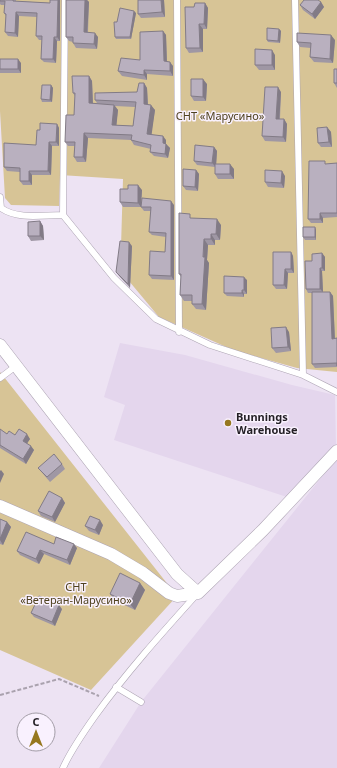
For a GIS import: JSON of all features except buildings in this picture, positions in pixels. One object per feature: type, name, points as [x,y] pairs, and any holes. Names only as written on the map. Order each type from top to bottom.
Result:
[{"type":"street","points":[[0,346],[177,574],[198,593]]},
{"type":"street","points":[[0,506],[110,554],[143,573],[173,595],[177,596],[198,593],[263,530],[337,451]]},
{"type":"lane","points":[[65,0],[63,215],[114,278],[156,319],[179,332],[210,345],[303,375],[337,392]]},
{"type":"lane","points":[[177,0],[179,332]]},
{"type":"lane","points":[[295,0],[303,375]]},
{"type":"lane","points":[[0,197],[1,208],[9,213],[18,215],[63,215]]},
{"type":"lane","points":[[0,378],[16,366]]},
{"type":"lane","points":[[63,768],[68,756],[116,687],[151,644],[198,593]]},
{"type":"lane","points":[[116,687],[141,702]]},
{"type":"path","points":[[0,695],[59,679],[107,700]]},
{"type":"shaded area","name":"Bunnings Warehouse","points":[[120,343],[185,355],[292,385],[335,395],[336,447],[290,498],[114,440],[125,405],[104,397]]},
{"type":"shaded area","points":[[337,458],[337,768],[99,768],[141,702]]},
{"type":"green space","name":"СНТ «Марусино»","points":[[0,0],[337,0],[337,372],[297,368],[233,350],[159,317],[119,269],[123,179],[60,175],[59,206],[11,205],[5,198],[0,111]]},
{"type":"green space","name":"СНТ «Ветеран-Марусино»","points":[[0,372],[177,596],[91,690],[0,650]]},
{"type":"place","name":"Bunnings Warehouse","points":[[228,423]]}]
